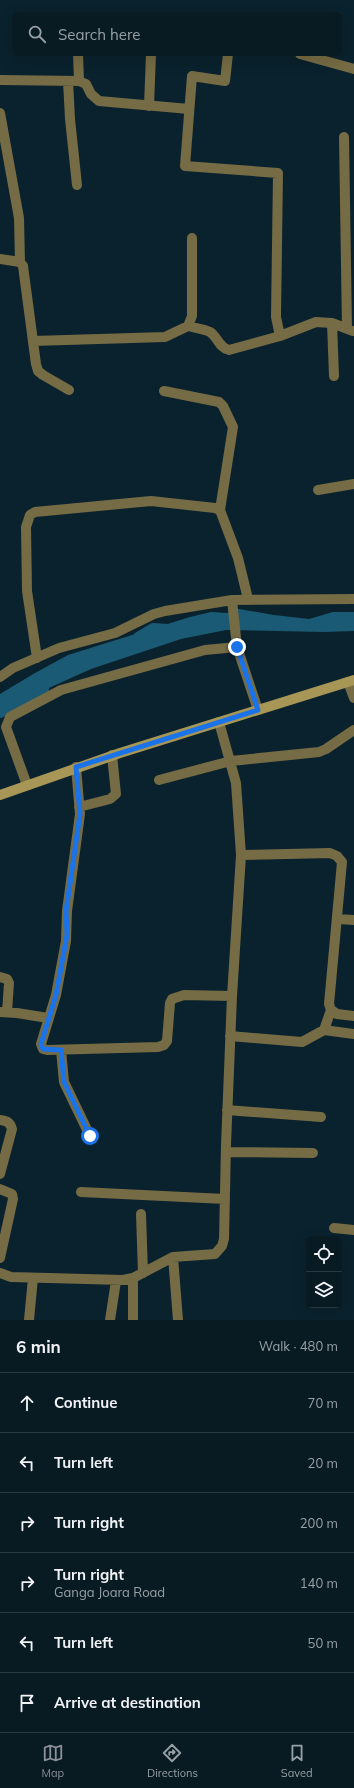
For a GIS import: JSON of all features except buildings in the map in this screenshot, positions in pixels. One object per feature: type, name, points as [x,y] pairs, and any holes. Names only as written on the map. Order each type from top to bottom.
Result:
[{"type":"main road","points":[[0,795],[112,755],[351,681]]},
{"type":"street","points":[[77,185],[70,119],[78,56]]},
{"type":"street","points":[[149,106],[151,56]]},
{"type":"street","points":[[228,56],[225,81],[192,76],[185,166],[278,173],[276,317],[280,336]]},
{"type":"street","points":[[307,56],[354,69]]},
{"type":"street","points":[[0,80],[74,81],[86,84],[91,94],[99,102],[189,110]]},
{"type":"street","points":[[0,113],[2,137],[18,218],[20,262],[23,266],[38,370],[69,390]]},
{"type":"street","points":[[33,341],[165,337],[188,326],[210,332],[219,344],[229,350],[280,336],[316,322],[332,323],[351,330],[344,137]]},
{"type":"street","points":[[188,326],[192,316],[192,238]]},
{"type":"street","points":[[0,259],[20,262]]},
{"type":"street","points":[[332,323],[334,376]]},
{"type":"street","points":[[164,391],[219,402],[224,406],[231,421],[233,436],[220,510],[238,558],[248,599]]},
{"type":"street","points":[[318,490],[354,484]]},
{"type":"street","points":[[37,658],[27,591],[26,527],[30,515],[43,511],[151,501],[215,508],[220,510]]},
{"type":"street","points":[[0,677],[14,668],[71,644],[115,633],[154,614],[232,600],[354,598]]},
{"type":"street","points":[[232,600],[237,647],[258,710]]},
{"type":"street","points":[[27,785],[6,727],[10,717],[61,690],[204,650],[237,647]]},
{"type":"street","points":[[351,681],[354,698]]},
{"type":"street","points":[[0,1272],[11,1276],[33,1278],[116,1281],[133,1278],[173,1258],[215,1254],[219,1250],[224,1239],[230,1036],[240,855],[236,782],[219,722]]},
{"type":"street","points":[[159,780],[231,761],[319,752],[354,730]]},
{"type":"street","points":[[79,807],[110,799],[116,794],[112,755]]},
{"type":"street","points":[[76,767],[79,824],[66,911],[66,941],[56,995],[41,1044],[43,1049],[61,1050],[158,1047],[164,1045],[167,1041],[170,1003],[172,999],[184,995],[232,996]]},
{"type":"street","points":[[240,855],[330,853],[337,856],[342,862],[343,868],[329,1004],[331,1010],[324,1030]]},
{"type":"street","points":[[338,918],[354,920]]},
{"type":"street","points":[[0,977],[6,979],[9,983],[4,1012],[48,1018]]},
{"type":"street","points":[[331,1010],[337,1014],[354,1016]]},
{"type":"street","points":[[230,1036],[302,1042],[324,1030],[354,1034]]},
{"type":"street","points":[[61,1050],[64,1082],[90,1136]]},
{"type":"street","points":[[227,1110],[322,1117]]},
{"type":"street","points":[[0,1120],[7,1121],[11,1124],[12,1129],[0,1174]]},
{"type":"street","points":[[226,1152],[313,1153]]},
{"type":"street","points":[[0,1189],[12,1194],[13,1199],[0,1258]]},
{"type":"street","points":[[81,1192],[225,1199]]},
{"type":"street","points":[[141,1214],[143,1273]]},
{"type":"street","points":[[334,1228],[354,1230]]},
{"type":"street","points":[[173,1258],[178,1320]]},
{"type":"street","points":[[29,1320],[33,1278]]},
{"type":"street","points":[[133,1278],[133,1320]]},
{"type":"street","points":[[110,1320],[116,1281]]},
{"type":"water","points":[[239,609],[309,619],[333,612],[354,612],[354,631],[323,632],[226,630],[181,639],[91,669],[20,701],[0,713],[0,694],[68,655],[190,617],[211,612],[227,613]]},
{"type":"waterway","points":[[138,637],[153,628],[168,629]]},
{"type":"waterway","points":[[0,713],[44,689]]},
{"type":"route","points":[[90,1136],[66,1088],[64,1082],[61,1050],[43,1049],[41,1044],[56,995],[67,935],[66,911],[80,814],[76,767],[154,744],[258,710],[237,647]]}]
